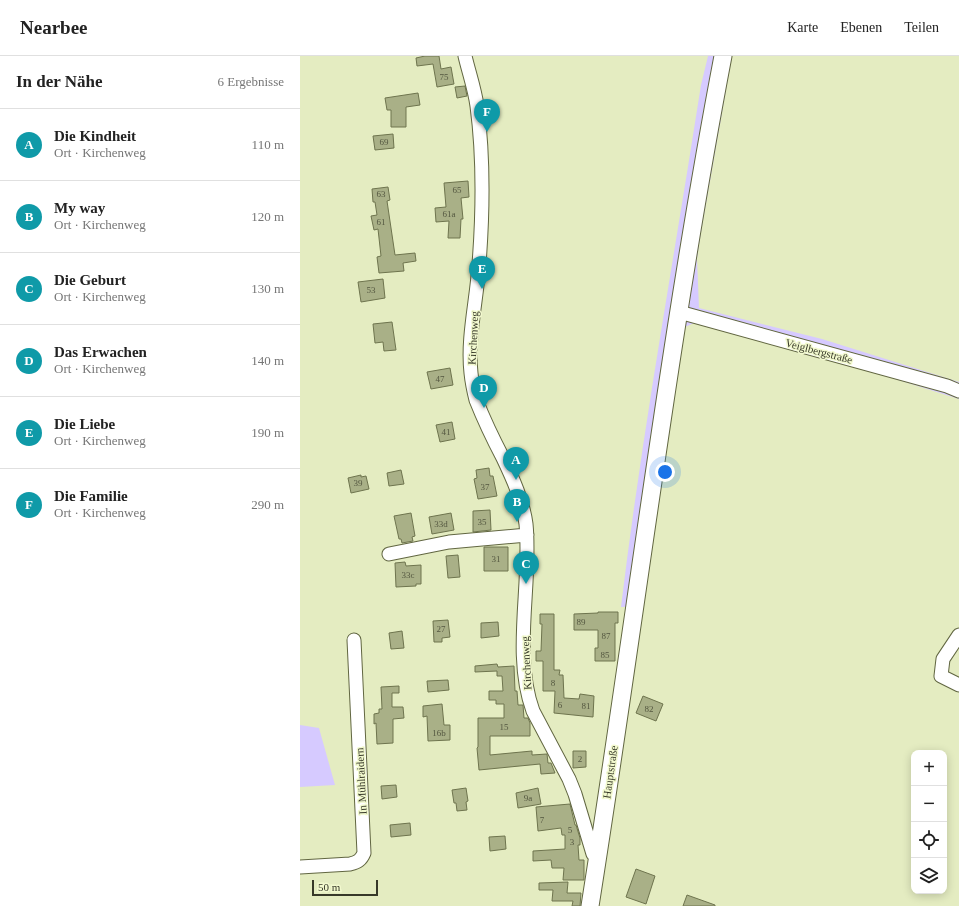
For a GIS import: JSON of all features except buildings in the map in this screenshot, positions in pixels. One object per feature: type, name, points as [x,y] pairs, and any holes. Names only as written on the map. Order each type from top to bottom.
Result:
[{"type":"main road","name":"Hauptstraße","points":[[590,906],[679,312],[707,140],[723,56]]},
{"type":"street","name":"Kirchenweg","points":[[465,56],[477,105],[481,143],[483,202],[479,266],[472,334],[471,373],[476,400],[514,482],[524,513],[528,556],[524,667],[529,702],[569,779],[593,854],[598,858]]},
{"type":"street","name":"Veiglbergstraße","points":[[679,312],[947,386],[959,391]]},
{"type":"street","points":[[389,554],[455,541],[527,535]]},
{"type":"street","points":[[959,635],[943,659],[941,676],[959,685]]},
{"type":"street","name":"In Mühlraidern","points":[[300,867],[357,863],[362,859],[364,853],[354,640]]},
{"type":"shaded area","points":[[708,56],[732,56],[697,259],[699,308],[822,339],[959,382],[959,399],[873,372],[694,323],[685,327],[643,606],[621,607],[648,411],[701,85]]},
{"type":"shaded area","points":[[300,725],[319,728],[335,785],[300,787]]},
{"type":"place","name":"Die Familie","points":[[487,132]]},
{"type":"place","name":"Die Liebe","points":[[482,289]]},
{"type":"place","name":"Das Erwachen","points":[[484,408]]},
{"type":"place","name":"Die Kindheit","points":[[516,480]]},
{"type":"place","name":"My way","points":[[517,522]]},
{"type":"place","name":"Die Geburt","points":[[526,584]]}]
